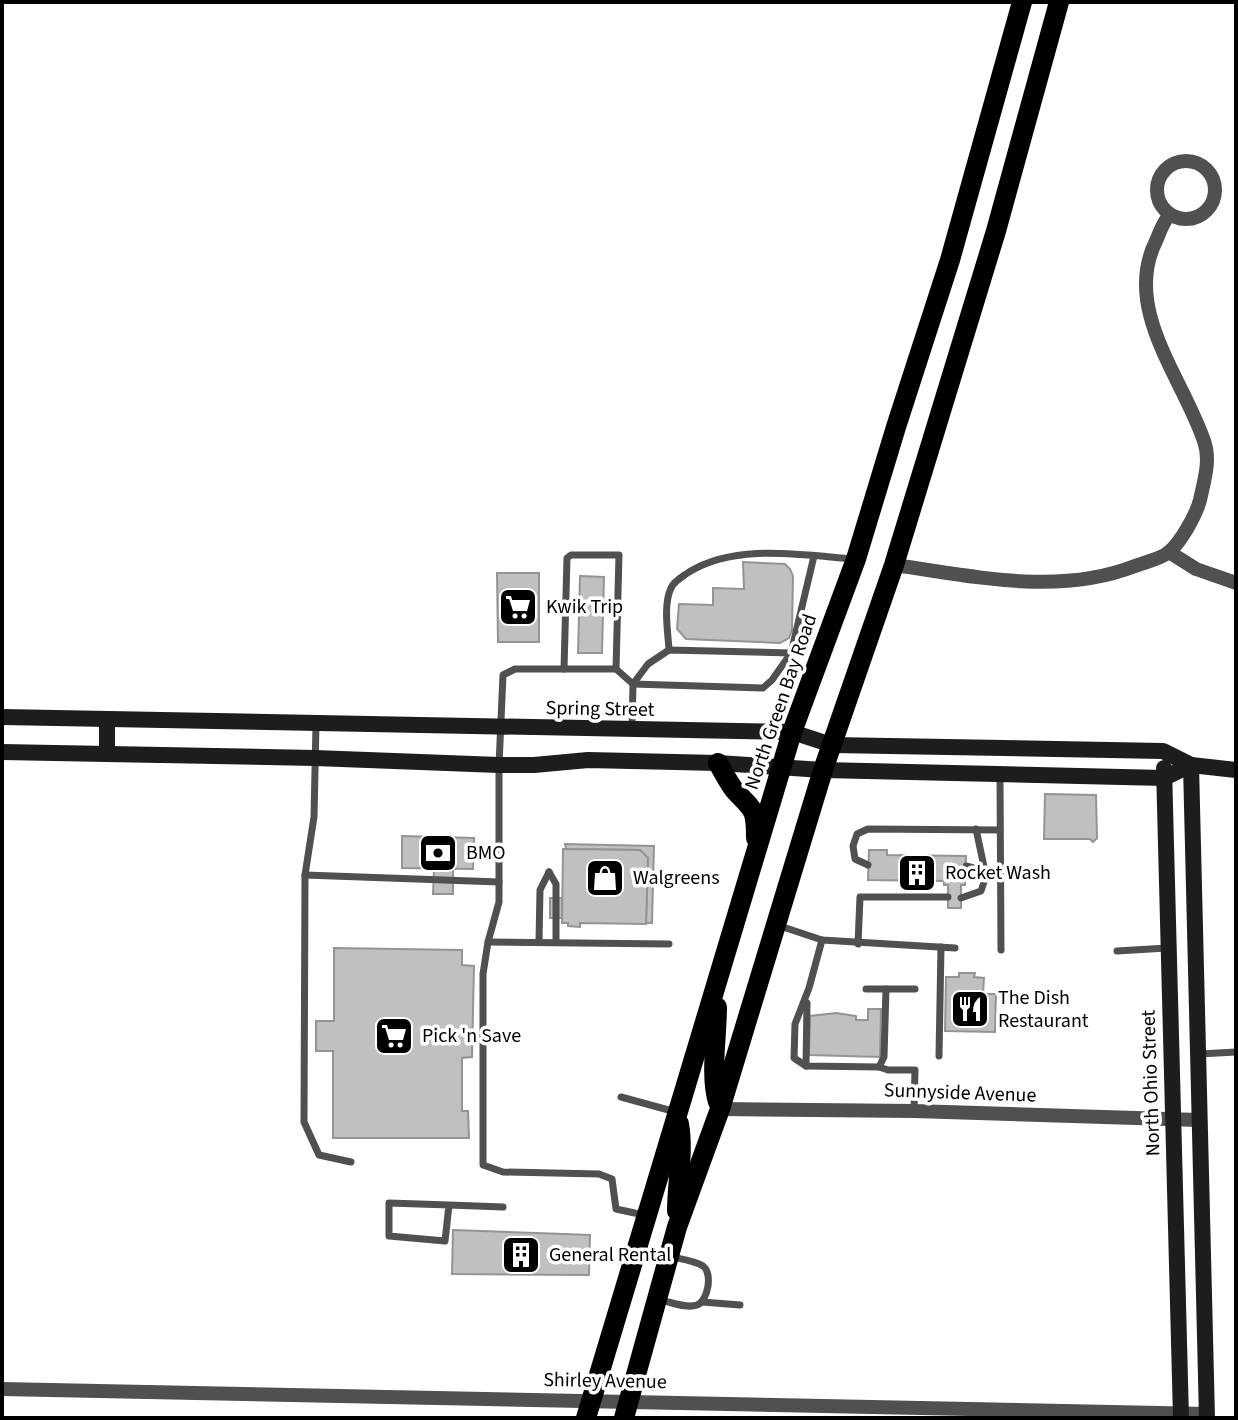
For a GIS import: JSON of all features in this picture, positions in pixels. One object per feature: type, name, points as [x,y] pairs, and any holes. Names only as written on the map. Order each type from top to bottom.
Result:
[{"type":"main road","name":"North Green Bay Road","points":[[589,1410],[792,732],[856,559],[950,260],[1022,2]]},
{"type":"main road","points":[[627,1410],[677,1227],[720,1109],[823,770],[894,565],[996,231],[1059,2]]},
{"type":"main road","name":"Spring Street","points":[[2,717],[792,732],[832,745],[1163,751],[1191,765],[1236,770]]},
{"type":"main road","points":[[107,719],[107,754]]},
{"type":"main road","name":"North Ohio Street","points":[[1163,751],[1181,1416]]},
{"type":"main road","points":[[2,752],[499,765],[588,760],[718,763],[823,770],[1164,778],[1191,765],[1207,1416]]},
{"type":"main road","points":[[718,763],[735,791],[748,801],[756,817],[756,853]]},
{"type":"main road","points":[[1166,862],[1193,862]]},
{"type":"main road","points":[[1168,948],[1195,944]]},
{"type":"main road","points":[[716,991],[717,1040],[713,1087],[720,1109]]},
{"type":"main road","points":[[677,1113],[683,1143],[677,1176],[677,1227]]},
{"type":"street","points":[[1184,161],[1202,166],[1213,182],[1212,201],[1207,210],[1189,218],[1170,215],[1159,201],[1157,183],[1161,174],[1167,167],[1184,161]]},
{"type":"street","points":[[894,565],[1011,581],[1061,582],[1114,574],[1169,552],[1196,515],[1207,469],[1206,443],[1152,324],[1147,300],[1145,273],[1151,250],[1170,215]]},
{"type":"street","points":[[1169,552],[1196,569],[1236,583]]},
{"type":"street","name":"Sunnyside Avenue","points":[[720,1109],[914,1111],[1199,1120]]},
{"type":"street","name":"Shirley Avenue","points":[[2,1389],[589,1410],[1207,1416]]},
{"type":"lane","points":[[669,650],[668,595],[673,584],[718,558],[757,554],[856,559]]},
{"type":"lane","points":[[564,669],[567,558],[571,555],[619,555],[616,669]]},
{"type":"lane","points":[[649,1216],[616,1209],[612,1179],[599,1174],[503,1172],[483,1165],[483,974],[499,902],[499,765],[503,675],[515,669],[616,669],[633,684],[763,688],[791,653],[814,556]]},
{"type":"lane","points":[[632,730],[633,684],[648,664],[669,650],[791,653]]},
{"type":"lane","points":[[316,724],[314,817],[305,875],[304,1122],[319,1155],[351,1162]]},
{"type":"lane","points":[[1000,774],[1001,950]]},
{"type":"lane","points":[[868,865],[855,859],[853,846],[857,834],[868,829],[1000,830]]},
{"type":"lane","points":[[961,898],[981,891],[986,876],[976,829]]},
{"type":"lane","points":[[966,866],[978,869],[986,876]]},
{"type":"lane","points":[[539,941],[540,890],[549,872],[556,884],[556,941]]},
{"type":"lane","points":[[305,875],[499,882]]},
{"type":"lane","points":[[858,944],[860,897],[948,897]]},
{"type":"lane","points":[[775,925],[822,940],[955,948]]},
{"type":"lane","points":[[822,940],[795,1024],[794,1058],[806,1066],[915,1070],[914,1111]]},
{"type":"lane","points":[[488,942],[669,944]]},
{"type":"lane","points":[[939,1056],[941,947]]},
{"type":"lane","points":[[1117,951],[1168,948]]},
{"type":"lane","points":[[809,988],[820,989]]},
{"type":"lane","points":[[866,989],[915,989]]},
{"type":"lane","points":[[879,1067],[884,1057],[886,989]]},
{"type":"lane","points":[[1197,1054],[1236,1052]]},
{"type":"lane","points":[[621,1097],[677,1113]]},
{"type":"lane","points":[[449,1205],[445,1241],[389,1236],[389,1203],[449,1205],[503,1207]]},
{"type":"lane","points":[[670,1256],[703,1266],[708,1272],[702,1302]]},
{"type":"lane","points":[[658,1299],[687,1306],[702,1302],[740,1305]]},
{"type":"building","points":[[743,562],[785,564],[790,569],[793,576],[792,630],[789,638],[780,643],[686,639],[677,629],[679,604],[713,605],[713,588],[744,589]]},
{"type":"building","name":"Kwik Trip","points":[[497,573],[539,573],[539,642],[498,642]]},
{"type":"building","name":"Kwik Trip","points":[[580,576],[604,577],[602,653],[578,653]]},
{"type":"building","points":[[1045,794],[1096,795],[1097,838],[1093,842],[1090,839],[1044,839]]},
{"type":"building","name":"BMO","points":[[402,836],[474,838],[473,869],[402,868]]},
{"type":"building","points":[[565,844],[654,846],[652,923],[646,923],[648,858],[640,850],[566,849]]},
{"type":"building","name":"Walgreens","points":[[563,849],[640,850],[648,858],[646,924],[580,923],[580,927],[562,923]]},
{"type":"building","name":"Rocket Wash","points":[[869,850],[887,850],[887,855],[966,856],[961,908],[948,908],[948,885],[944,885],[944,881],[868,880]]},
{"type":"building","points":[[434,869],[453,869],[453,894],[433,894]]},
{"type":"building","points":[[550,898],[562,898],[562,918],[550,918]]},
{"type":"building","name":"Pick 'n Save","points":[[334,948],[462,950],[462,965],[474,966],[472,1057],[462,1058],[462,1111],[468,1111],[469,1138],[333,1138],[333,1051],[316,1051],[316,1021],[334,1021]]},
{"type":"building","name":"The Dish Restaurant","points":[[959,973],[975,973],[974,977],[984,978],[983,994],[996,994],[995,1032],[945,1031],[946,977],[959,977]]},
{"type":"building","points":[[868,1009],[881,1009],[880,1057],[809,1055],[810,1016],[836,1013],[856,1016],[856,1020],[868,1020]]},
{"type":"building","name":"General Rental","points":[[453,1230],[590,1235],[589,1275],[452,1274]]},
{"type":"place","name":"Kwik Trip","points":[[518,607]]},
{"type":"place","name":"BMO","points":[[438,853]]},
{"type":"place","name":"Rocket Wash","points":[[917,873]]},
{"type":"place","name":"Walgreens","points":[[605,878]]},
{"type":"place","name":"The Dish Restaurant","points":[[970,1009]]},
{"type":"place","name":"Pick 'n Save","points":[[394,1036]]},
{"type":"place","name":"General Rental","points":[[521,1255]]}]
